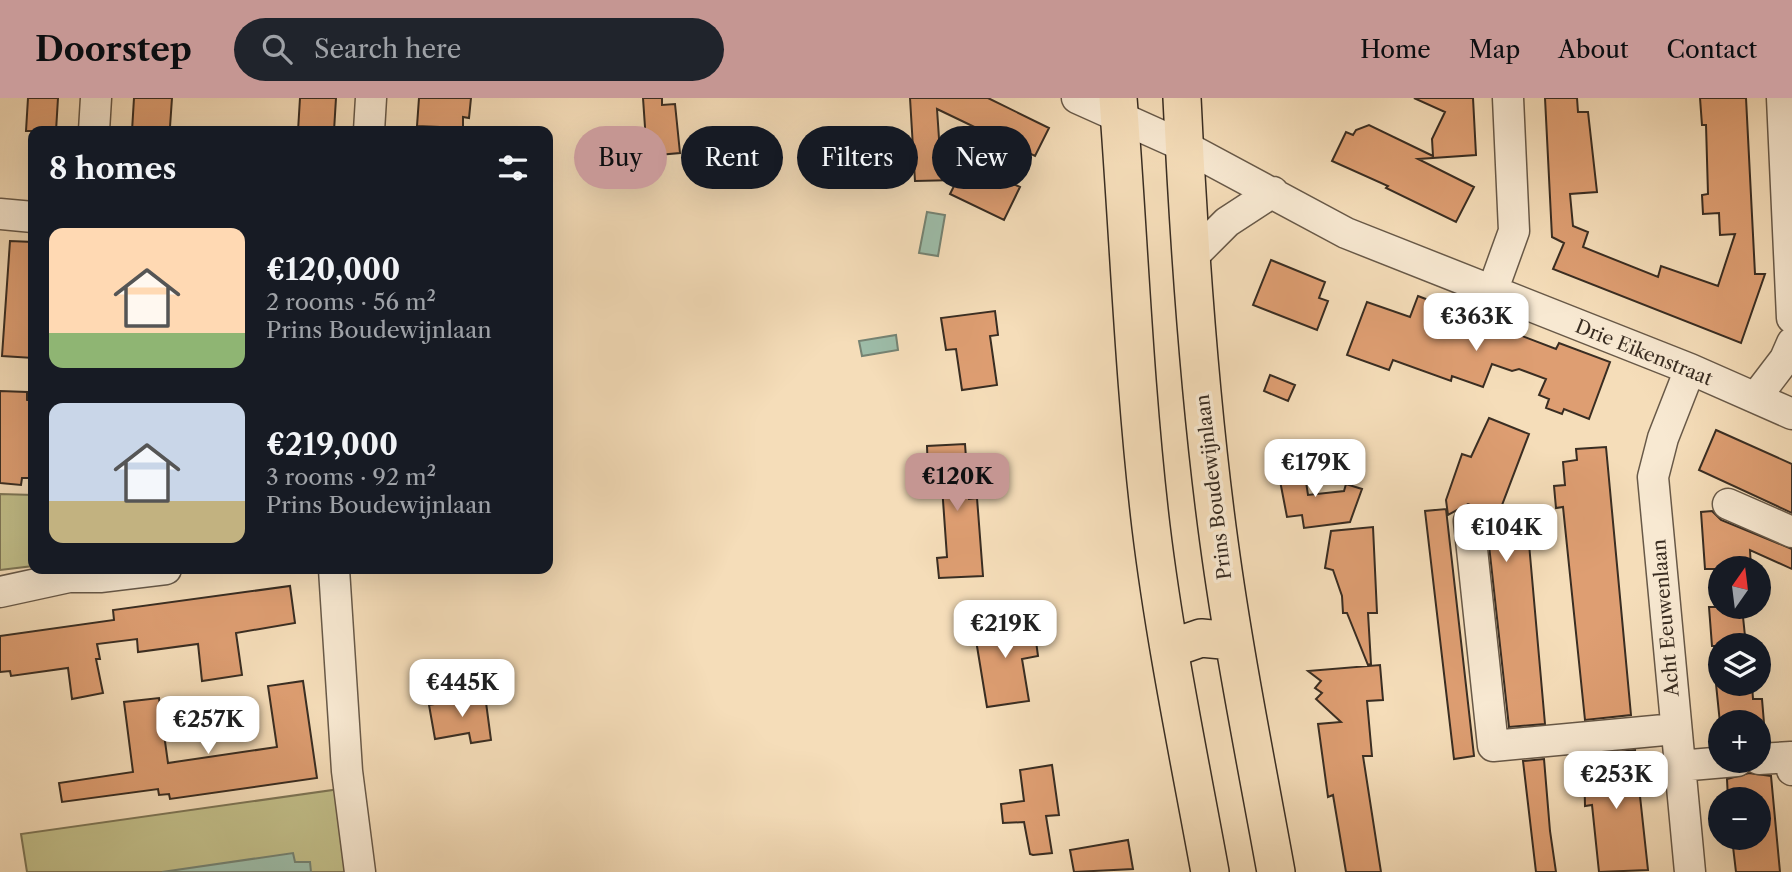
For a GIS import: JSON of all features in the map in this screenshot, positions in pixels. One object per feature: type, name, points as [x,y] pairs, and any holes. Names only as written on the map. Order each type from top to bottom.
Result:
[{"type":"main road","name":"Prins Boudewijnlaan","points":[[1182,98],[1190,259],[1210,468],[1233,641],[1276,872]]},
{"type":"main road","points":[[1119,107],[1133,349],[1151,528],[1169,649],[1210,872]]},
{"type":"main road","points":[[1169,649],[1201,638],[1233,641]]},
{"type":"street","points":[[94,126],[96,98]]},
{"type":"street","points":[[369,126],[371,98]]},
{"type":"street","name":"Drie Eikenstraat","points":[[1077,98],[1119,107],[1184,146],[1346,233],[1690,369],[1792,414]]},
{"type":"street","points":[[1492,292],[1514,231],[1508,98]]},
{"type":"street","points":[[1782,98],[1792,318]]},
{"type":"street","points":[[1190,259],[1227,222],[1273,192]]},
{"type":"street","points":[[0,214],[28,217]]},
{"type":"street","points":[[1756,397],[1785,359],[1792,343]]},
{"type":"street","name":"Acht Eeuwenlaan","points":[[1690,369],[1662,438],[1653,477],[1690,872]]},
{"type":"street","points":[[1728,504],[1792,532]]},
{"type":"street","points":[[1469,521],[1493,746],[1675,729]]},
{"type":"street","points":[[0,592],[65,574]]},
{"type":"street","points":[[77,574],[100,577],[125,574]]},
{"type":"street","points":[[334,574],[351,802],[360,872]]},
{"type":"street","points":[[1771,759],[1791,757],[1792,770]]},
{"type":"street","points":[[1679,766],[1708,764]]},
{"type":"shaded area","points":[[927,212],[945,215],[938,256],[919,253]]},
{"type":"shaded area","points":[[896,335],[898,350],[862,356],[859,341]]},
{"type":"shaded area","points":[[0,494],[28,495],[28,567],[0,570]]},
{"type":"shaded area","points":[[340,789],[347,872],[27,872],[21,834]]},
{"type":"shaded area","points":[[293,853],[295,862],[310,862],[311,872],[162,872]]},
{"type":"building","points":[[28,98],[58,98],[56,126],[28,126],[26,131]]},
{"type":"building","points":[[134,98],[172,98],[170,126],[132,126]]},
{"type":"building","points":[[300,98],[336,98],[334,126],[298,126]]},
{"type":"building","points":[[419,98],[471,98],[469,118],[463,117],[463,126],[417,126]]},
{"type":"building","points":[[643,98],[662,98],[662,105],[675,104],[680,153],[667,154],[667,126],[645,126]]},
{"type":"building","points":[[910,98],[988,98],[1049,128],[1035,156],[1032,155],[1032,126],[972,126],[937,109],[938,126],[932,126],[932,181],[918,181],[918,126],[912,126]]},
{"type":"building","points":[[1414,98],[1473,98],[1476,155],[1418,159],[1474,187],[1456,222],[1386,188],[1388,186],[1332,161],[1346,132],[1353,135],[1356,130],[1369,125],[1433,156],[1432,139],[1445,112]]},
{"type":"building","points":[[1545,98],[1577,98],[1578,112],[1588,112],[1597,192],[1570,194],[1573,226],[1588,232],[1583,247],[1658,277],[1661,266],[1718,286],[1735,234],[1720,235],[1719,213],[1703,214],[1702,195],[1708,194],[1706,125],[1702,125],[1700,98],[1746,98],[1755,274],[1765,274],[1741,343],[1553,269],[1564,243],[1552,237]]},
{"type":"building","points":[[952,189],[1019,189],[1004,220],[950,194]]},
{"type":"building","points":[[10,241],[28,242],[28,358],[2,356]]},
{"type":"building","points":[[1271,260],[1325,282],[1319,298],[1328,301],[1317,330],[1253,305]]},
{"type":"building","points":[[1418,296],[1556,349],[1559,343],[1610,362],[1589,419],[1564,409],[1562,414],[1546,408],[1549,399],[1539,395],[1546,379],[1519,369],[1512,371],[1492,364],[1483,387],[1452,376],[1451,381],[1393,360],[1389,370],[1347,355],[1367,302],[1410,317]]},
{"type":"building","points":[[995,311],[998,335],[990,336],[997,385],[962,390],[956,349],[946,350],[941,318]]},
{"type":"building","points":[[1270,375],[1295,385],[1288,401],[1264,391]]},
{"type":"building","points":[[0,391],[27,392],[28,478],[22,478],[21,485],[0,483]]},
{"type":"building","points":[[1489,418],[1529,434],[1499,513],[1526,510],[1545,724],[1509,727],[1486,518],[1483,510],[1468,504],[1448,515],[1446,500],[1462,454],[1471,457]]},
{"type":"building","points":[[1716,430],[1792,464],[1792,513],[1699,470]]},
{"type":"building","points":[[965,444],[969,499],[977,498],[983,576],[939,578],[937,558],[947,557],[941,472],[928,473],[927,446]]},
{"type":"building","points":[[1606,447],[1631,715],[1585,720],[1563,507],[1556,508],[1554,486],[1565,485],[1563,462],[1577,460],[1576,449]]},
{"type":"building","points":[[1303,462],[1308,495],[1344,491],[1346,484],[1362,489],[1350,522],[1304,528],[1302,515],[1287,517],[1277,465]]},
{"type":"building","points":[[1446,509],[1474,756],[1454,759],[1425,511]]},
{"type":"building","points":[[1712,511],[1721,520],[1792,549],[1792,569],[1771,560],[1771,556],[1763,556],[1750,550],[1750,556],[1708,556],[1708,569],[1705,569],[1701,512]]},
{"type":"building","points":[[1373,527],[1377,613],[1368,613],[1371,664],[1368,665],[1347,613],[1343,613],[1342,596],[1333,570],[1325,568],[1331,531]]},
{"type":"building","points":[[290,586],[295,623],[236,633],[242,675],[202,681],[198,644],[138,652],[137,639],[97,644],[100,659],[96,659],[103,693],[72,699],[68,668],[11,676],[10,671],[0,672],[0,636],[114,620],[113,610]]},
{"type":"building","points":[[1033,619],[1038,656],[1022,659],[1029,701],[987,707],[974,628]]},
{"type":"building","points":[[1710,620],[1743,620],[1745,633],[1711,633]]},
{"type":"building","points":[[1380,665],[1383,700],[1367,701],[1372,756],[1363,756],[1381,872],[1346,872],[1333,795],[1328,797],[1318,724],[1341,722],[1316,699],[1322,693],[1315,688],[1321,681],[1308,671]]},
{"type":"building","points":[[303,681],[317,778],[170,799],[169,794],[159,795],[158,789],[62,802],[59,783],[133,772],[124,702],[159,698],[168,763],[277,747],[268,686]]},
{"type":"building","points":[[485,695],[491,740],[471,743],[469,733],[435,739],[429,705]]},
{"type":"building","points":[[1717,696],[1753,696],[1753,699],[1762,699],[1763,710],[1719,710]]},
{"type":"building","points":[[1635,750],[1648,870],[1599,872],[1592,805],[1585,806],[1584,760],[1591,759],[1590,755]]},
{"type":"building","points":[[1544,759],[1556,872],[1536,872],[1523,761]]},
{"type":"building","points":[[1052,765],[1059,815],[1046,816],[1052,853],[1033,855],[1030,854],[1024,822],[1003,823],[1001,804],[1024,801],[1020,770]]},
{"type":"building","points":[[1749,773],[1771,776],[1780,872],[1736,872],[1733,850],[1771,850],[1771,787],[1727,787],[1727,779]]},
{"type":"building","points":[[1128,840],[1133,869],[1074,872],[1070,850]]}]
